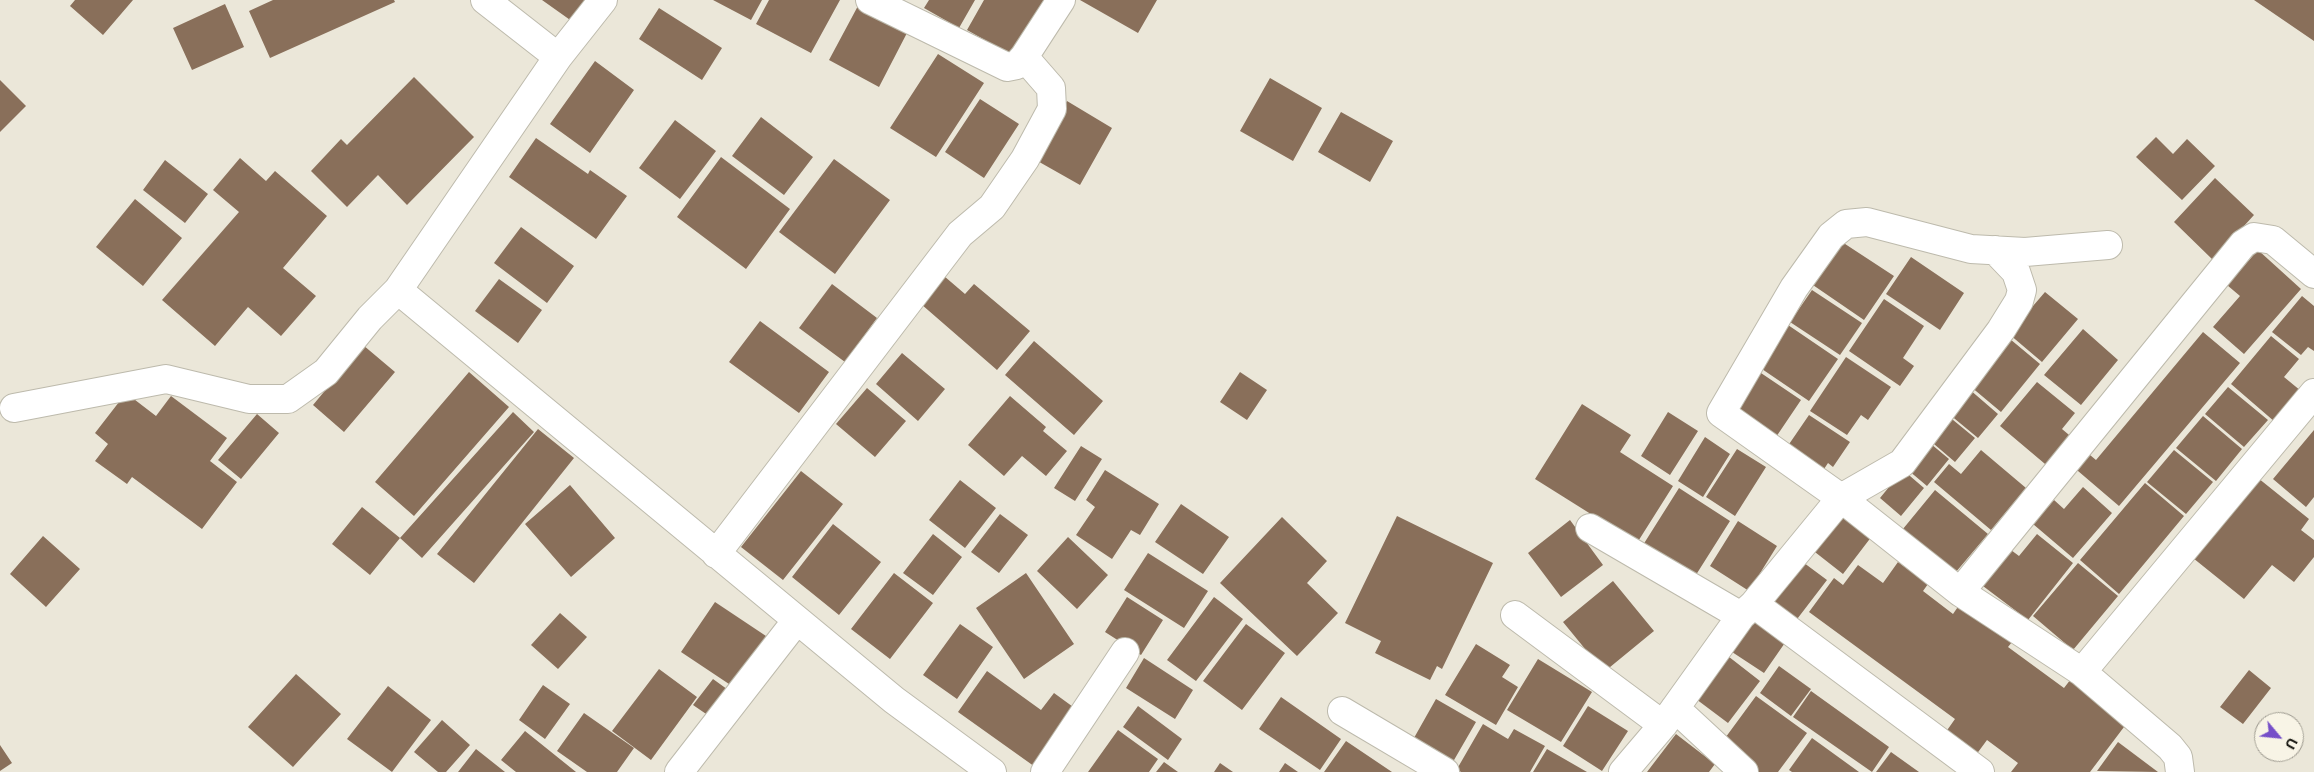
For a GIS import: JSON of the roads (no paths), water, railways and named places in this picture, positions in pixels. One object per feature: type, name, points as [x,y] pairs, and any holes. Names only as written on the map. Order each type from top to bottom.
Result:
[{"type":"street","points":[[485,0],[558,57]]},
{"type":"street","points":[[14,408],[166,378],[249,399],[288,399],[326,372],[370,318],[398,290],[558,57],[603,0]]},
{"type":"street","points":[[870,0],[1007,67],[1018,65],[1061,0]]},
{"type":"street","points":[[716,554],[954,241],[992,207],[1025,158],[1052,110],[1051,88],[1024,57]]},
{"type":"street","points":[[2108,245],[2025,252],[1971,249],[1867,222],[1846,224],[1831,236],[1794,288],[1720,413],[1841,498],[1960,592],[2082,672],[2170,747],[2178,757],[2180,772]]},
{"type":"street","points":[[1960,592],[2243,244],[2254,238],[2273,240],[2314,274]]},
{"type":"street","points":[[1623,772],[1669,716],[1747,610],[1841,498],[1902,463],[2001,330],[2019,301],[2022,290],[2016,272],[1996,250]]},
{"type":"street","points":[[398,290],[894,700],[992,772]]},
{"type":"street","points":[[2082,672],[2314,393]]},
{"type":"street","points":[[1590,528],[1747,610],[1980,772]]},
{"type":"street","points":[[1514,615],[1669,716],[1744,772]]},
{"type":"street","points":[[679,772],[797,620]]},
{"type":"street","points":[[1045,772],[1125,652]]},
{"type":"street","points":[[1342,711],[1445,772]]}]
